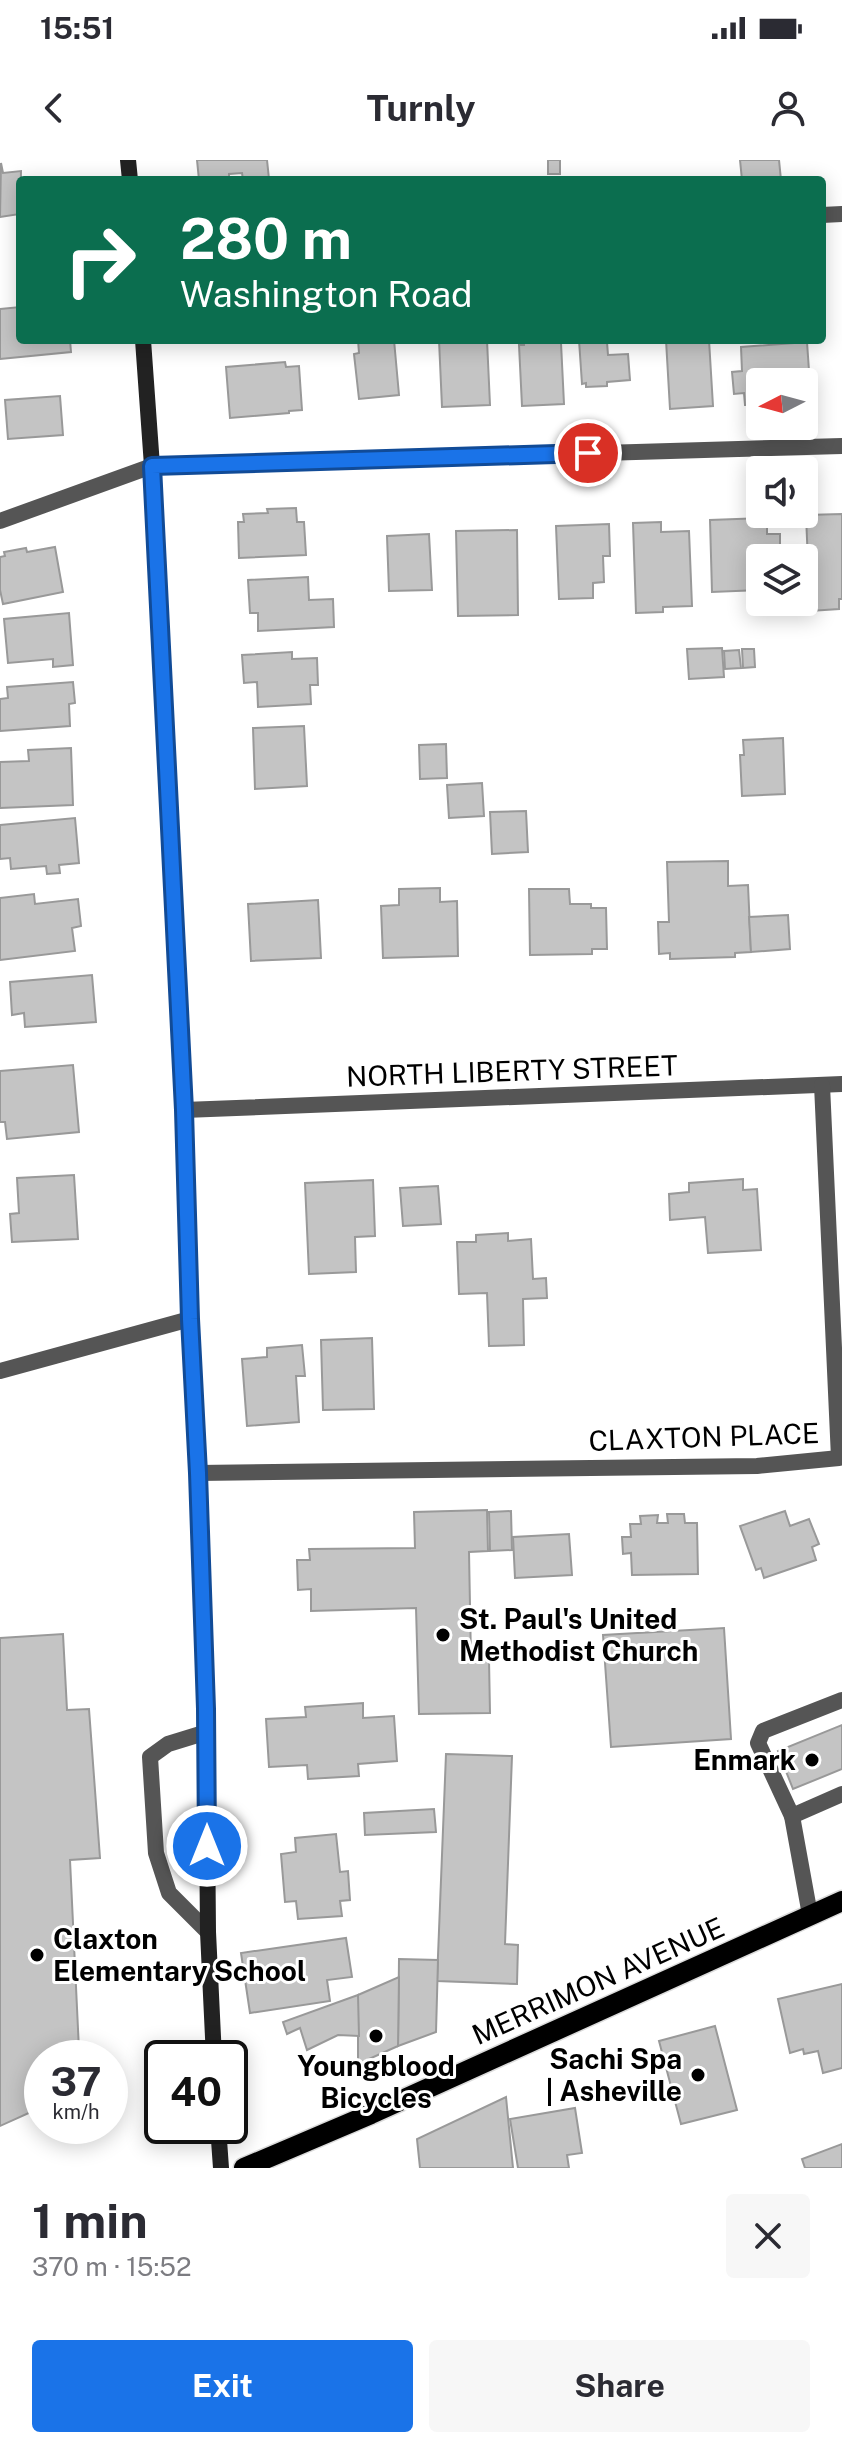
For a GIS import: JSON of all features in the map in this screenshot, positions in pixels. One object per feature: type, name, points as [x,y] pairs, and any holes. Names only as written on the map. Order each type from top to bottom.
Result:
[{"type":"main road","name":"MERRIMON AVENUE","points":[[244,2168],[371,2114],[842,1901]]},
{"type":"street","points":[[143,344],[184,1110],[207,1732],[208,1932],[213,2040]]},
{"type":"street","points":[[0,521],[152,466],[842,446]]},
{"type":"street","name":"NORTH LIBERTY STREET","points":[[184,1110],[842,1084]]},
{"type":"street","name":"CLAXTON PLACE","points":[[198,1473],[757,1466],[839,1458],[822,1085]]},
{"type":"street","points":[[0,1371],[190,1319]]},
{"type":"street","points":[[810,1915],[792,1816],[758,1743],[763,1731],[842,1700]]},
{"type":"street","points":[[207,1732],[168,1744],[150,1757],[156,1853],[169,1893],[208,1932]]},
{"type":"street","points":[[792,1816],[842,1794]]},
{"type":"street","points":[[219,2144],[221,2168]]},
{"type":"building","points":[[197,160],[267,160],[269,176],[242,176],[242,173],[199,176]]},
{"type":"building","points":[[548,160],[560,160],[560,174],[548,174]]},
{"type":"building","points":[[740,160],[779,160],[781,176],[742,176]]},
{"type":"building","points":[[1,163],[3,173],[21,171],[21,176],[16,176],[16,215],[0,217]]},
{"type":"building","points":[[16,307],[16,344],[70,344],[71,352],[0,359],[0,309]]},
{"type":"building","points":[[358,344],[394,344],[399,395],[359,399],[354,354],[359,353]]},
{"type":"building","points":[[439,344],[487,344],[490,405],[442,407]]},
{"type":"building","points":[[561,344],[564,404],[522,406],[519,345]]},
{"type":"building","points":[[579,344],[607,344],[608,355],[628,354],[630,380],[607,382],[607,386],[586,387],[586,383],[582,384]]},
{"type":"building","points":[[666,344],[709,344],[713,406],[670,409]]},
{"type":"building","points":[[807,344],[809,368],[746,368],[746,405],[744,393],[734,394],[732,372],[742,371],[741,347]]},
{"type":"building","points":[[285,362],[286,367],[299,366],[302,410],[230,418],[226,367]]},
{"type":"building","points":[[60,396],[63,435],[8,439],[5,400]]},
{"type":"building","points":[[296,508],[297,522],[304,522],[306,555],[239,558],[238,522],[244,522],[243,514]]},
{"type":"building","points":[[842,514],[842,599],[839,599],[839,609],[818,610],[818,544],[807,544],[807,528],[818,528],[818,515]]},
{"type":"building","points":[[746,519],[746,528],[767,528],[767,534],[780,534],[780,544],[746,544],[746,591],[712,592],[710,520]]},
{"type":"building","points":[[661,522],[661,532],[689,531],[692,606],[663,607],[663,612],[636,613],[633,523]]},
{"type":"building","points":[[609,524],[610,556],[603,556],[604,582],[593,583],[593,598],[559,599],[556,526]]},
{"type":"building","points":[[517,530],[518,615],[458,616],[456,531]]},
{"type":"building","points":[[429,534],[432,590],[389,591],[387,536]]},
{"type":"building","points":[[55,547],[63,592],[3,604],[0,557],[5,556],[4,552]]},
{"type":"building","points":[[308,577],[309,600],[333,599],[334,627],[258,631],[258,613],[250,613],[248,580]]},
{"type":"building","points":[[69,613],[73,665],[53,667],[53,659],[8,663],[4,619]]},
{"type":"building","points":[[722,648],[724,677],[689,679],[687,649]]},
{"type":"building","points":[[742,649],[754,649],[755,667],[743,668]]},
{"type":"building","points":[[739,650],[741,668],[725,669],[724,651]]},
{"type":"building","points":[[292,652],[292,659],[317,658],[318,685],[310,685],[311,704],[258,707],[257,682],[244,683],[242,655]]},
{"type":"building","points":[[73,682],[75,703],[69,704],[70,726],[0,731],[0,699],[8,698],[7,687]]},
{"type":"building","points":[[304,726],[307,786],[255,789],[253,728]]},
{"type":"building","points":[[783,738],[785,794],[742,796],[740,755],[744,755],[743,740]]},
{"type":"building","points":[[446,744],[447,778],[420,779],[419,745]]},
{"type":"building","points":[[71,748],[73,805],[0,808],[0,762],[29,761],[28,750]]},
{"type":"building","points":[[482,783],[484,816],[449,818],[447,785]]},
{"type":"building","points":[[526,811],[528,852],[492,854],[490,812]]},
{"type":"building","points":[[75,818],[79,863],[59,865],[60,873],[47,874],[46,866],[11,869],[10,858],[0,859],[0,825]]},
{"type":"building","points":[[728,861],[728,886],[748,885],[751,952],[735,953],[735,957],[670,959],[670,953],[659,954],[658,922],[669,922],[667,862]]},
{"type":"building","points":[[440,888],[440,902],[457,901],[458,956],[383,958],[381,906],[399,905],[399,889]]},
{"type":"building","points":[[529,889],[569,889],[570,904],[606,908],[607,949],[592,949],[592,954],[530,955]]},
{"type":"building","points":[[34,894],[35,904],[78,899],[81,926],[72,928],[75,951],[0,960],[0,898]]},
{"type":"building","points":[[318,900],[321,958],[251,961],[248,904]]},
{"type":"building","points":[[788,915],[790,949],[751,952],[749,917]]},
{"type":"building","points":[[92,975],[96,1022],[25,1027],[24,1013],[12,1015],[10,982]]},
{"type":"building","points":[[73,1065],[79,1132],[7,1139],[5,1122],[0,1122],[0,1071]]},
{"type":"building","points":[[74,1175],[78,1239],[12,1242],[10,1214],[19,1213],[17,1178]]},
{"type":"building","points":[[743,1179],[743,1190],[757,1189],[761,1250],[708,1253],[705,1217],[670,1220],[669,1194],[689,1192],[689,1183]]},
{"type":"building","points":[[373,1180],[375,1236],[355,1237],[356,1272],[309,1274],[305,1183]]},
{"type":"building","points":[[438,1186],[441,1224],[403,1226],[400,1188]]},
{"type":"building","points":[[508,1233],[508,1241],[531,1239],[533,1279],[546,1278],[547,1298],[523,1299],[524,1345],[489,1346],[487,1293],[459,1294],[457,1242],[476,1242],[476,1235]]},
{"type":"building","points":[[372,1338],[374,1409],[323,1410],[321,1340]]},
{"type":"building","points":[[302,1345],[305,1376],[296,1376],[299,1422],[247,1426],[242,1359],[267,1357],[267,1348]]},
{"type":"building","name":"St. Paul's United Methodist Church","points":[[487,1510],[488,1551],[469,1552],[471,1660],[489,1660],[490,1713],[419,1714],[416,1608],[311,1611],[311,1589],[298,1590],[297,1560],[310,1560],[309,1549],[415,1548],[414,1512]]},
{"type":"building","points":[[511,1511],[512,1550],[490,1551],[489,1512]]},
{"type":"building","points":[[785,1511],[790,1526],[809,1519],[819,1544],[812,1547],[816,1560],[764,1578],[761,1568],[756,1570],[740,1526]]},
{"type":"building","points":[[667,1514],[684,1514],[685,1523],[697,1523],[698,1574],[632,1575],[631,1553],[623,1554],[622,1537],[631,1537],[630,1524],[641,1524],[640,1516],[658,1515],[657,1523],[668,1523]]},
{"type":"building","points":[[569,1534],[572,1575],[515,1578],[513,1537]]},
{"type":"building","points":[[724,1628],[731,1739],[611,1747],[603,1635]]},
{"type":"building","name":"Claxton Elementary School","points":[[63,1634],[67,1710],[89,1709],[100,1858],[70,1860],[79,2040],[24,2040],[24,2115],[0,2126],[0,1638]]},
{"type":"building","points":[[363,1703],[363,1718],[394,1716],[397,1761],[358,1764],[359,1776],[308,1779],[307,1765],[269,1767],[266,1719],[306,1717],[305,1707]]},
{"type":"building","name":"Enmark","points":[[842,1725],[842,1769],[793,1789],[778,1751]]},
{"type":"building","points":[[446,1754],[512,1756],[505,1944],[518,1945],[517,1984],[437,1981]]},
{"type":"building","points":[[434,1809],[436,1832],[365,1835],[364,1813]]},
{"type":"building","points":[[336,1834],[340,1872],[348,1871],[350,1900],[340,1901],[342,1916],[298,1919],[296,1901],[285,1902],[281,1854],[296,1852],[295,1838]]},
{"type":"building","points":[[346,1938],[352,1977],[327,1980],[330,2001],[250,2013],[241,1953]]},
{"type":"building","points":[[399,1959],[438,1960],[436,2032],[398,2046]]},
{"type":"building","points":[[399,1977],[398,2046],[358,2064],[358,1995]]},
{"type":"building","points":[[842,1984],[842,2068],[823,2073],[818,2051],[804,2054],[803,2049],[790,2053],[778,1999]]},
{"type":"building","points":[[358,1995],[359,2036],[338,2035],[307,2050],[300,2028],[287,2034],[283,2022]]},
{"type":"building","name":"Sachi Spa | Asheville","points":[[715,2026],[737,2110],[681,2124],[659,2041]]},
{"type":"building","points":[[506,2097],[513,2168],[420,2168],[417,2139]]},
{"type":"building","points":[[575,2108],[582,2153],[567,2155],[569,2168],[518,2168],[510,2119]]},
{"type":"building","points":[[842,2144],[842,2168],[805,2168],[802,2159]]},
{"type":"place","name":"St. Paul's United Methodist Church","points":[[443,1635]]},
{"type":"place","name":"Enmark","points":[[812,1760]]},
{"type":"place","name":"Claxton Elementary School","points":[[37,1955]]},
{"type":"place","name":"Youngblood Bicycles","points":[[376,2036]]},
{"type":"place","name":"Sachi Spa | Asheville","points":[[698,2075]]},
{"type":"route","points":[[207,1846],[206,1709],[184,1110],[152,466],[588,453]]}]
